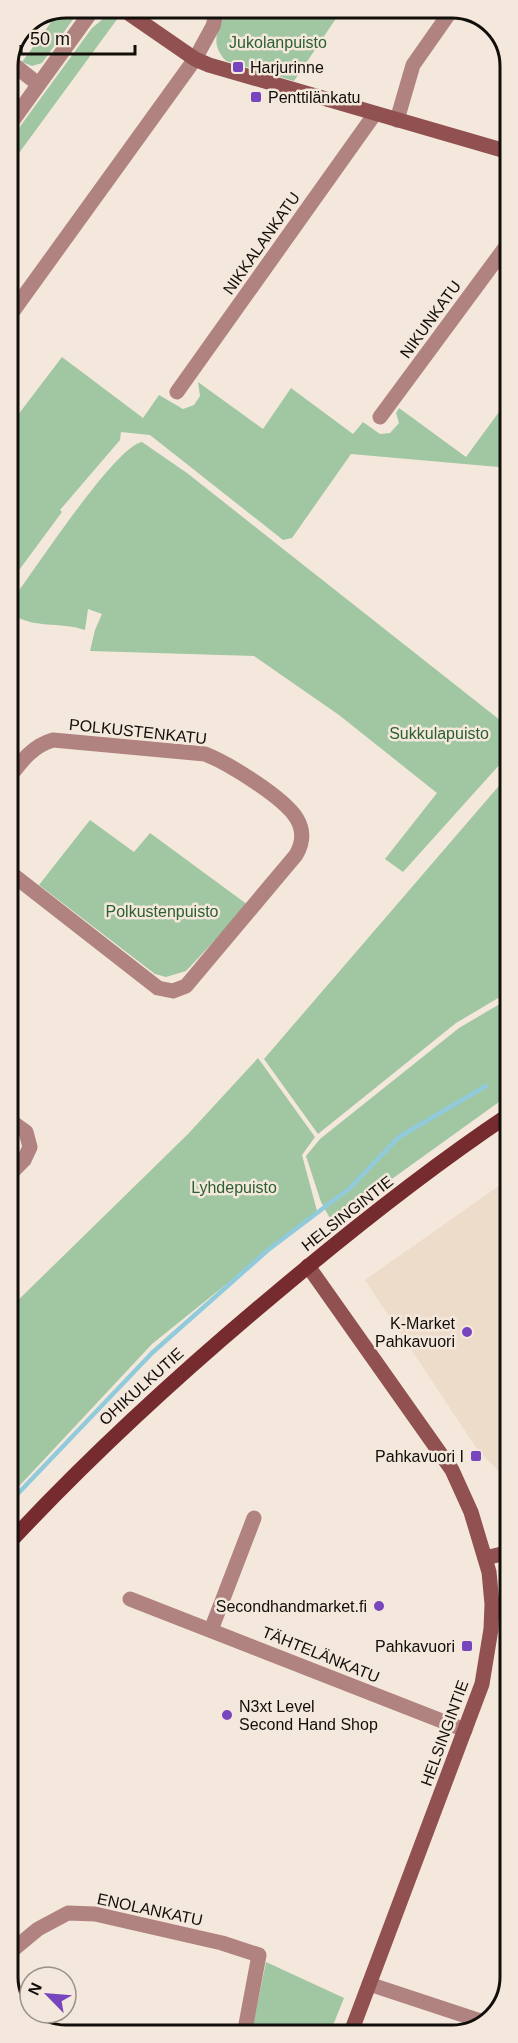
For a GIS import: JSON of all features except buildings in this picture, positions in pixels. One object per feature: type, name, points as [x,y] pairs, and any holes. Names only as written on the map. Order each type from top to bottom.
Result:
[{"type":"main road","points":[[136,18],[195,59],[374,115],[500,149]]},
{"type":"main road","name":"HELSINGINTIE","points":[[354,2025],[483,1684],[491,1629],[489,1572],[471,1512],[452,1470],[308,1266],[453,1154],[500,1121]]},
{"type":"main road","name":"OHIKULKUTIE","points":[[18,1533],[76,1471],[153,1400],[308,1266]]},
{"type":"main road","points":[[484,1558],[500,1554]]},
{"type":"street","points":[[18,113],[87,18]]},
{"type":"street","points":[[18,304],[195,59],[215,18]]},
{"type":"street","points":[[397,120],[413,65],[446,18]]},
{"type":"street","points":[[18,69],[38,84]]},
{"type":"street","name":"NIKKALANKATU","points":[[177,393],[374,115]]},
{"type":"street","name":"NIKUNKATU","points":[[380,417],[500,255]]},
{"type":"street","name":"POLKUSTENKATU","points":[[18,766],[40,744],[53,740],[204,754],[222,761],[292,811],[302,832],[302,845],[186,986],[173,991],[158,988],[18,879]]},
{"type":"street","points":[[18,1126],[26,1132],[30,1148],[18,1166]]},
{"type":"street","points":[[211,1630],[254,1518]]},
{"type":"street","name":"TÄHTELÄNKATU","points":[[130,1599],[465,1731]]},
{"type":"street","name":"ENOLANKATU","points":[[18,1946],[38,1929],[68,1913],[95,1914],[222,1943],[259,1955],[246,2025]]},
{"type":"street","points":[[369,1984],[475,2019]]},
{"type":"shaded area","points":[[500,1185],[500,1473],[477,1449],[365,1280]]},
{"type":"green space","points":[[74,18],[42,63],[32,66],[22,62],[52,21]]},
{"type":"green space","points":[[118,18],[18,154],[18,129],[92,28],[103,19]]},
{"type":"green space","name":"Jukolanpuisto","points":[[224,18],[336,18],[294,81],[226,61],[217,47],[219,29]]},
{"type":"green space","points":[[62,357],[143,418],[159,395],[183,409],[194,405],[200,396],[198,382],[263,429],[291,388],[353,434],[363,422],[380,434],[390,433],[399,423],[396,413],[399,408],[466,457],[500,411],[500,467],[351,454],[292,538],[283,540],[150,435],[121,432],[120,440],[60,510],[62,512],[18,571],[18,415]]},
{"type":"green space","name":"Sukkulapuisto","points":[[142,442],[187,473],[500,720],[500,764],[403,872],[385,859],[437,793],[339,715],[254,656],[90,651],[102,614],[88,609],[85,630],[18,619],[18,592],[93,488],[129,449]]},
{"type":"green space","points":[[500,785],[500,997],[456,1023],[318,1134],[264,1059]]},
{"type":"green space","name":"Polkustenpuisto","points":[[90,820],[134,852],[150,833],[248,905],[186,971],[166,977],[155,974],[39,885]]},
{"type":"green space","points":[[500,1004],[500,1101],[332,1222],[321,1202],[306,1156],[320,1139],[459,1028]]},
{"type":"green space","name":"Lyhdepuisto","points":[[258,1058],[315,1137],[302,1155],[317,1211],[152,1344],[18,1487],[18,1300],[188,1134]]},
{"type":"green space","points":[[266,1962],[344,1998],[333,2025],[253,2025]]},
{"type":"waterway","points":[[18,1494],[152,1353],[268,1250],[350,1188],[399,1137],[486,1086]]},
{"type":"place","name":"Harjurinne","points":[[238,67]]},
{"type":"place","name":"Penttilänkatu","points":[[256,97]]},
{"type":"place","name":"K-Market Pahkavuori","points":[[467,1332]]},
{"type":"place","name":"Pahkavuori I","points":[[476,1456]]},
{"type":"place","name":"Secondhandmarket.fi","points":[[379,1606]]},
{"type":"place","name":"Pahkavuori","points":[[467,1646]]},
{"type":"place","name":"N3xt Level Second Hand Shop","points":[[227,1715]]}]
